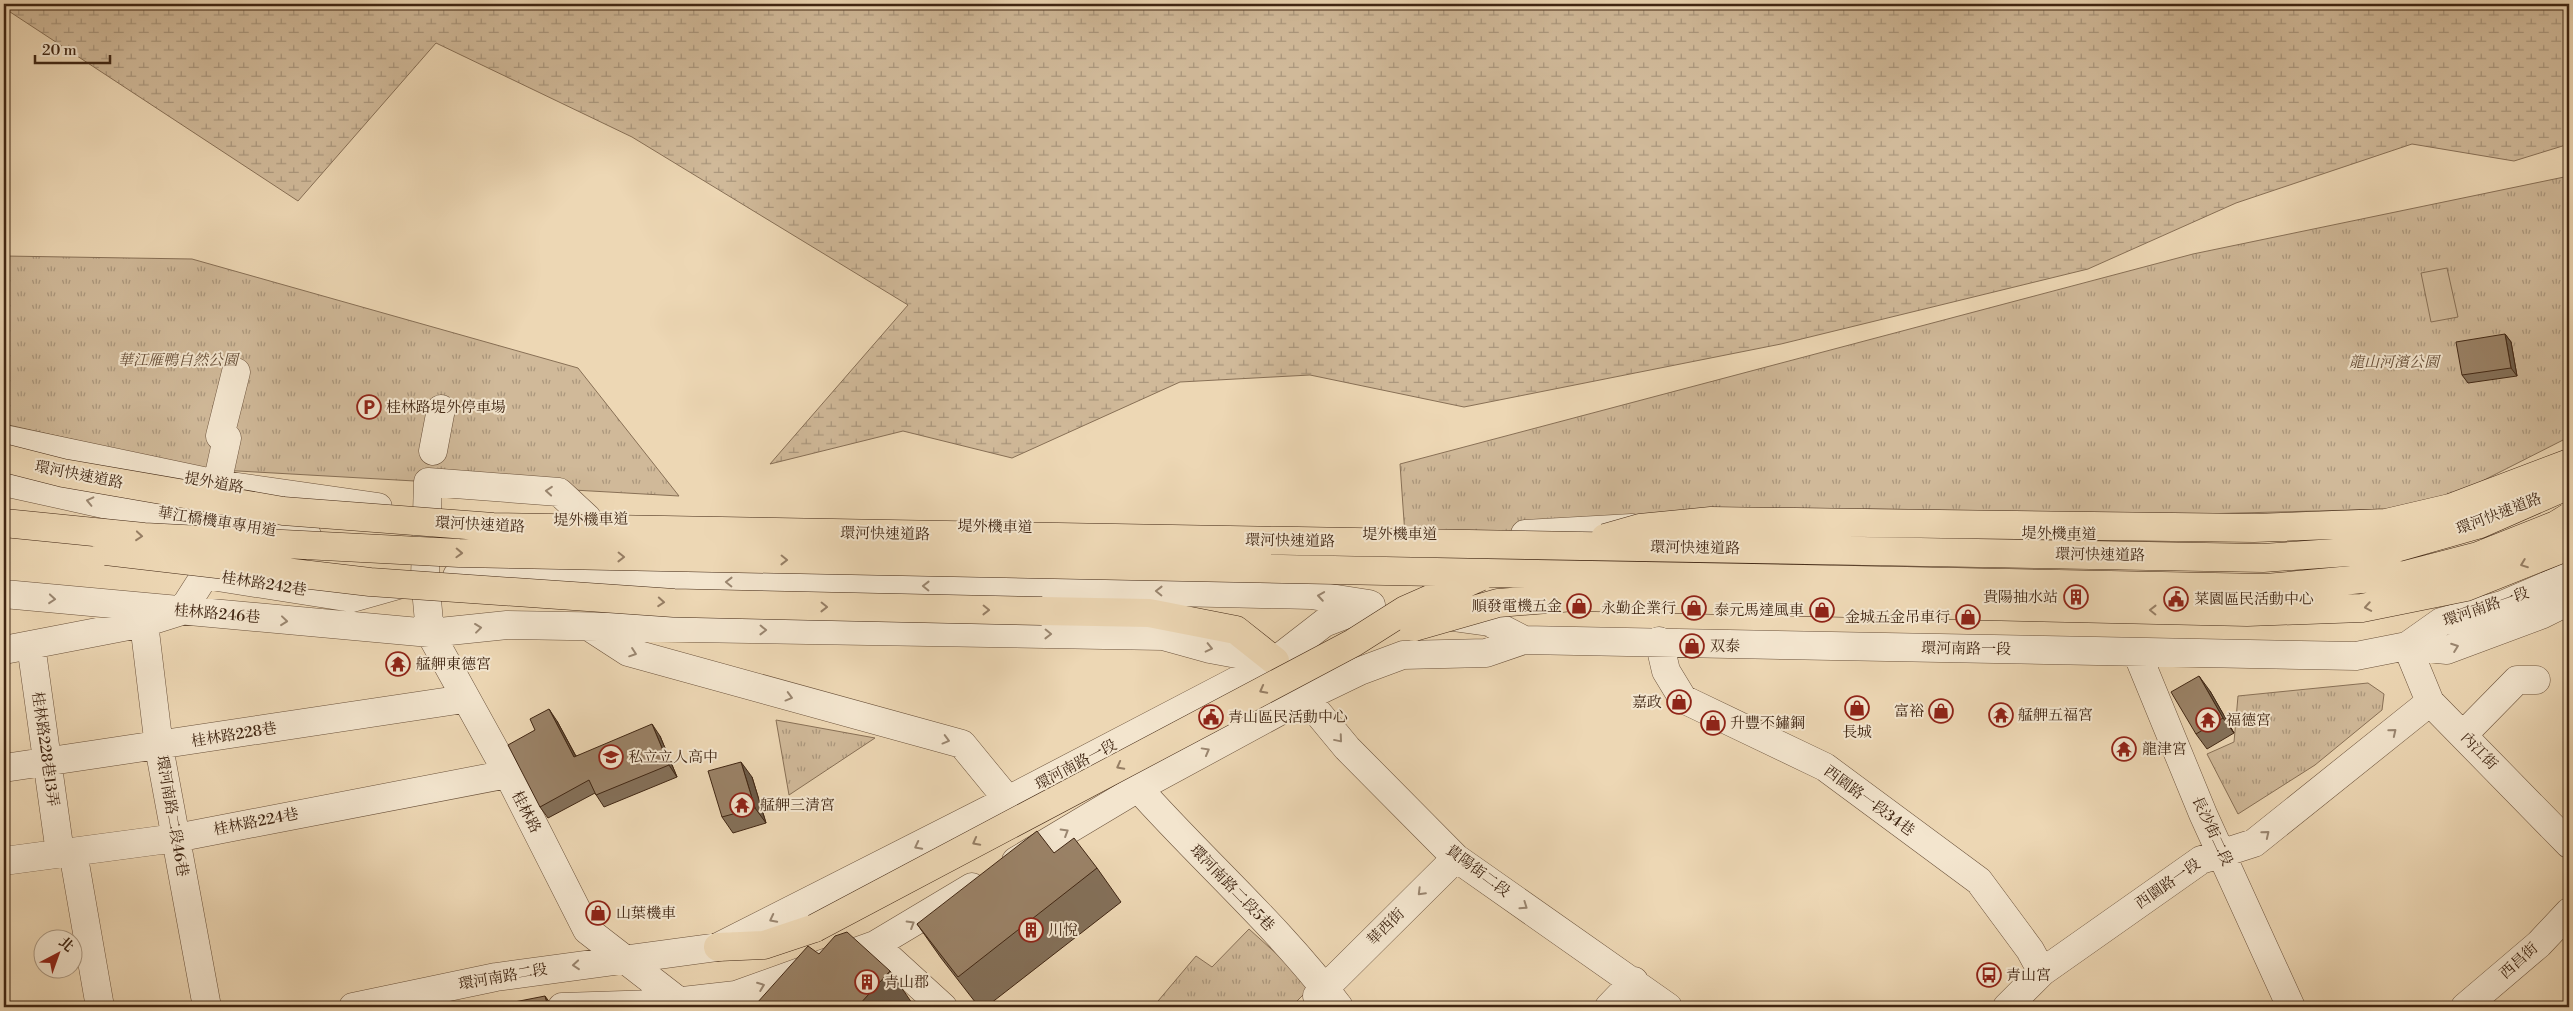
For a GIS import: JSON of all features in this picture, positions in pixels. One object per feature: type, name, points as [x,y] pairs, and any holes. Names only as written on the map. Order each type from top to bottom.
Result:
[{"type":"highway","name":"環河快速道路","points":[[4,458],[62,473],[283,512],[493,527],[2263,558],[2392,549],[2480,524],[2569,484]]},
{"type":"highway","points":[[718,947],[764,945],[815,928],[1353,643],[1405,610],[1492,572],[1640,528],[1711,521],[2234,528],[2386,523],[2450,508],[2569,463]]},
{"type":"highway","name":"環河快速道路","points":[[4,523],[144,537],[459,553],[2266,588],[2405,576],[2478,556],[2556,525],[2569,517]]},
{"type":"highway","points":[[4,535],[38,543],[370,582],[674,603],[1149,613],[1236,630],[1275,661]]},
{"type":"highway","points":[[1353,643],[1498,603],[1574,597],[2246,612],[2362,608],[2466,587],[2569,546]]},
{"type":"street","points":[[217,484],[227,438],[220,436],[236,372]]},
{"type":"street","points":[[433,451],[441,409]]},
{"type":"street","name":"提外道路","points":[[4,439],[217,484],[426,513]]},
{"type":"street","name":"堤外機車道","points":[[426,513],[563,522],[587,518],[1256,533],[1535,534],[1614,528],[2261,536],[2380,528],[2477,505],[2550,471],[2569,459]]},
{"type":"street","name":"堤外機車道","points":[[1535,534],[1617,544],[1990,552],[2262,555],[2392,545],[2481,522],[2554,489],[2569,479]]},
{"type":"street","name":"華江橋機車專用道","points":[[4,482],[108,505],[354,542],[425,578]]},
{"type":"street","name":"桂林路","points":[[426,513],[425,578],[430,633],[464,699],[508,774],[587,930],[683,1005]]},
{"type":"street","points":[[4,523],[205,575]]},
{"type":"street","name":"桂林路242巷","points":[[182,611],[205,575],[352,598],[439,576],[1311,595],[1369,604]]},
{"type":"street","name":"環河南路一段","points":[[2407,646],[2440,622],[2502,605],[2569,576]]},
{"type":"street","name":"桂林路246巷","points":[[4,594],[430,633],[507,625],[591,628],[1163,636],[1210,649],[1275,661]]},
{"type":"street","name":"環河南路一段","points":[[683,1005],[736,996],[875,945],[1138,788],[1304,698],[1360,671],[1403,656],[1486,653],[1524,640],[2356,656],[2407,646],[2447,650],[2541,615],[2569,601]]},
{"type":"street","name":"環河南路一段","points":[[625,961],[718,947],[1008,800],[1275,661],[1324,623],[1369,604],[1489,622],[1524,640]]},
{"type":"street","points":[[4,650],[144,623],[182,611]]},
{"type":"street","name":"環河南路二段46巷","points":[[144,623],[159,747],[207,1007]]},
{"type":"street","points":[[591,628],[628,652],[962,744],[1008,800]]},
{"type":"street","name":"西園路一段34巷","points":[[1659,642],[1666,671],[1683,699],[1825,767],[1979,881],[2030,950],[2042,972]]},
{"type":"street","name":"桂林路228巷13弄","points":[[31,645],[47,763],[100,1007]]},
{"type":"street","name":"內江街","points":[[2407,646],[2430,702],[2569,844]]},
{"type":"street","name":"長沙街二段","points":[[2137,653],[2203,814],[2291,1007]]},
{"type":"street","name":"貴陽街二段","points":[[1275,661],[1347,748],[1456,858],[1634,981],[1668,1007]]},
{"type":"street","points":[[2463,735],[2517,680],[2536,680]]},
{"type":"street","name":"桂林路228巷","points":[[4,768],[159,747],[464,699]]},
{"type":"street","name":"西園路一段","points":[[2007,1007],[2042,972],[2201,860],[2254,843],[2430,702]]},
{"type":"street","name":"桂林路224巷","points":[[4,861],[176,838],[508,774]]},
{"type":"street","name":"環河南路二段5巷","points":[[1138,788],[1197,852],[1290,947],[1327,997]]},
{"type":"street","name":"華西街","points":[[1327,997],[1456,858]]},
{"type":"street","name":"西昌街","points":[[2465,1007],[2539,944],[2569,912]]},
{"type":"street","points":[[875,945],[943,1007]]},
{"type":"street","name":"環河南路二段","points":[[352,1007],[496,977],[559,967],[625,961]]},
{"type":"street","points":[[1609,1007],[1634,981]]},
{"type":"street","points":[[562,1007],[683,1005]]},
{"type":"green space","points":[[4,4],[2569,4],[2569,144],[2514,161],[2412,144],[2236,203],[2088,269],[1781,344],[1464,407],[1310,375],[1180,382],[1012,458],[903,431],[770,464],[908,305],[632,137],[436,43],[298,201],[4,8]]},
{"type":"green space","name":"龍山河濱公園","points":[[2569,176],[2569,437],[2429,508],[1405,535],[1400,464],[2193,254]]},
{"type":"green space","name":"華江雁鴨自然公園","points":[[4,256],[192,259],[578,368],[679,496],[203,469],[4,424]]},
{"type":"green space","points":[[2447,268],[2458,317],[2431,322],[2421,273]]},
{"type":"green space","points":[[2368,683],[2384,694],[2382,710],[2315,765],[2238,814],[2207,754],[2234,742],[2238,696]]},
{"type":"green space","points":[[776,720],[875,738],[789,795]]},
{"type":"green space","points":[[1249,929],[1312,986],[1291,1007],[1153,1007],[1196,956],[1212,967]]},
{"type":"building","points":[[2505,334],[2511,368],[2462,375],[2456,342]]},
{"type":"building","points":[[2199,676],[2223,718],[2196,734],[2171,692]]},
{"type":"building","points":[[549,709],[574,757],[652,724],[669,765],[596,795],[589,780],[540,807],[508,745],[535,730],[530,719]]},
{"type":"building","points":[[741,762],[755,808],[722,817],[708,771]]},
{"type":"building","points":[[1037,831],[1054,853],[1074,838],[1097,868],[958,977],[917,924]]},
{"type":"building","points":[[847,932],[890,971],[857,1007],[762,1007],[757,1003],[808,946],[819,954],[835,936]]},
{"type":"building","points":[[545,996],[548,1007],[494,1007],[494,1006]]},
{"type":"place","name":"桂林路堤外停車場","points":[[369,407]]},
{"type":"place","name":"貴陽抽水站","points":[[2076,597]]},
{"type":"place","name":"菜園區民活動中心","points":[[2176,599]]},
{"type":"place","name":"順發電機五金","points":[[1579,606]]},
{"type":"place","name":"永勤企業行","points":[[1694,608]]},
{"type":"place","name":"泰元馬達風車","points":[[1822,610]]},
{"type":"place","name":"金城五金吊車行","points":[[1968,617]]},
{"type":"place","name":"双泰","points":[[1692,646]]},
{"type":"place","name":"艋舺東德宮","points":[[398,664]]},
{"type":"place","name":"嘉政","points":[[1679,702]]},
{"type":"place","name":"長城","points":[[1857,708]]},
{"type":"place","name":"富裕","points":[[1941,711]]},
{"type":"place","name":"艋舺五福宮","points":[[2001,715]]},
{"type":"place","name":"青山區民活動中心","points":[[1211,717]]},
{"type":"place","name":"福德宮","points":[[2208,720]]},
{"type":"place","name":"升豐不鏽鋼","points":[[1713,723]]},
{"type":"place","name":"龍津宮","points":[[2124,749]]},
{"type":"place","name":"私立立人高中","points":[[611,757]]},
{"type":"place","name":"艋舺三清宮","points":[[742,805]]},
{"type":"place","name":"山葉機車","points":[[598,913]]},
{"type":"place","name":"川悅","points":[[1031,930]]},
{"type":"place","name":"青山宮","points":[[1989,975]]},
{"type":"place","name":"青山郡","points":[[867,982]]}]
